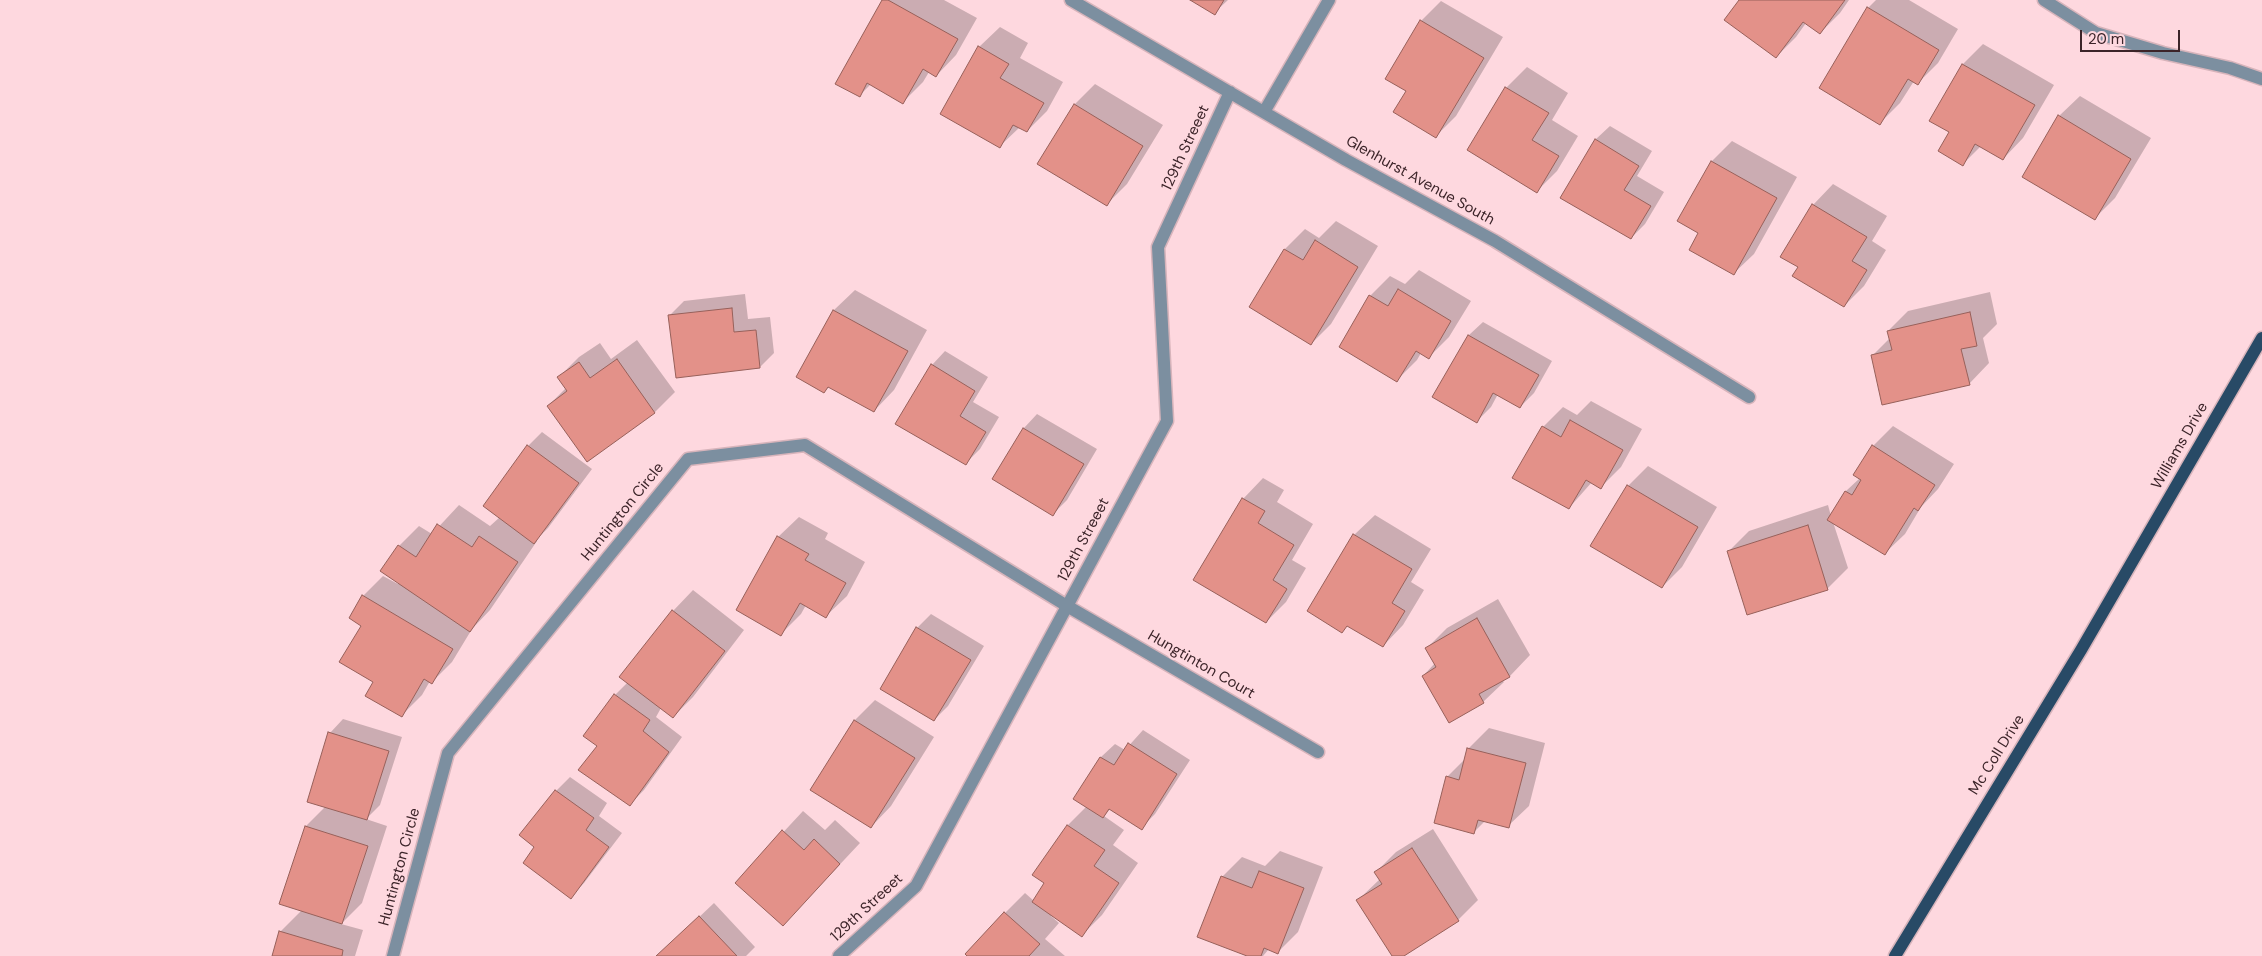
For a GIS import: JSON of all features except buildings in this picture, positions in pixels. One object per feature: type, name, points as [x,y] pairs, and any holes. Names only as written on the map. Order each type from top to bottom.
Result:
[{"type":"main road","name":"Williams Drive","points":[[2127,570],[2262,338]]},
{"type":"main road","name":"Mc Coll Drive","points":[[1895,956],[1967,834],[2081,650],[2127,570]]},
{"type":"street","name":"Glenhurst Avenue South","points":[[1071,0],[1346,160],[1495,241],[1749,397]]},
{"type":"street","points":[[1264,112],[1328,0]]},
{"type":"street","points":[[2044,0],[2096,33],[2163,53],[2230,68],[2262,79]]},
{"type":"street","name":"129th Streeet","points":[[839,956],[916,886],[1167,421],[1158,247],[1230,92]]},
{"type":"street","name":"Huntington Circle","points":[[393,956],[448,753],[688,458],[805,445],[1067,606]]},
{"type":"street","name":"Hungtinton Court","points":[[1067,606],[1318,752]]}]
